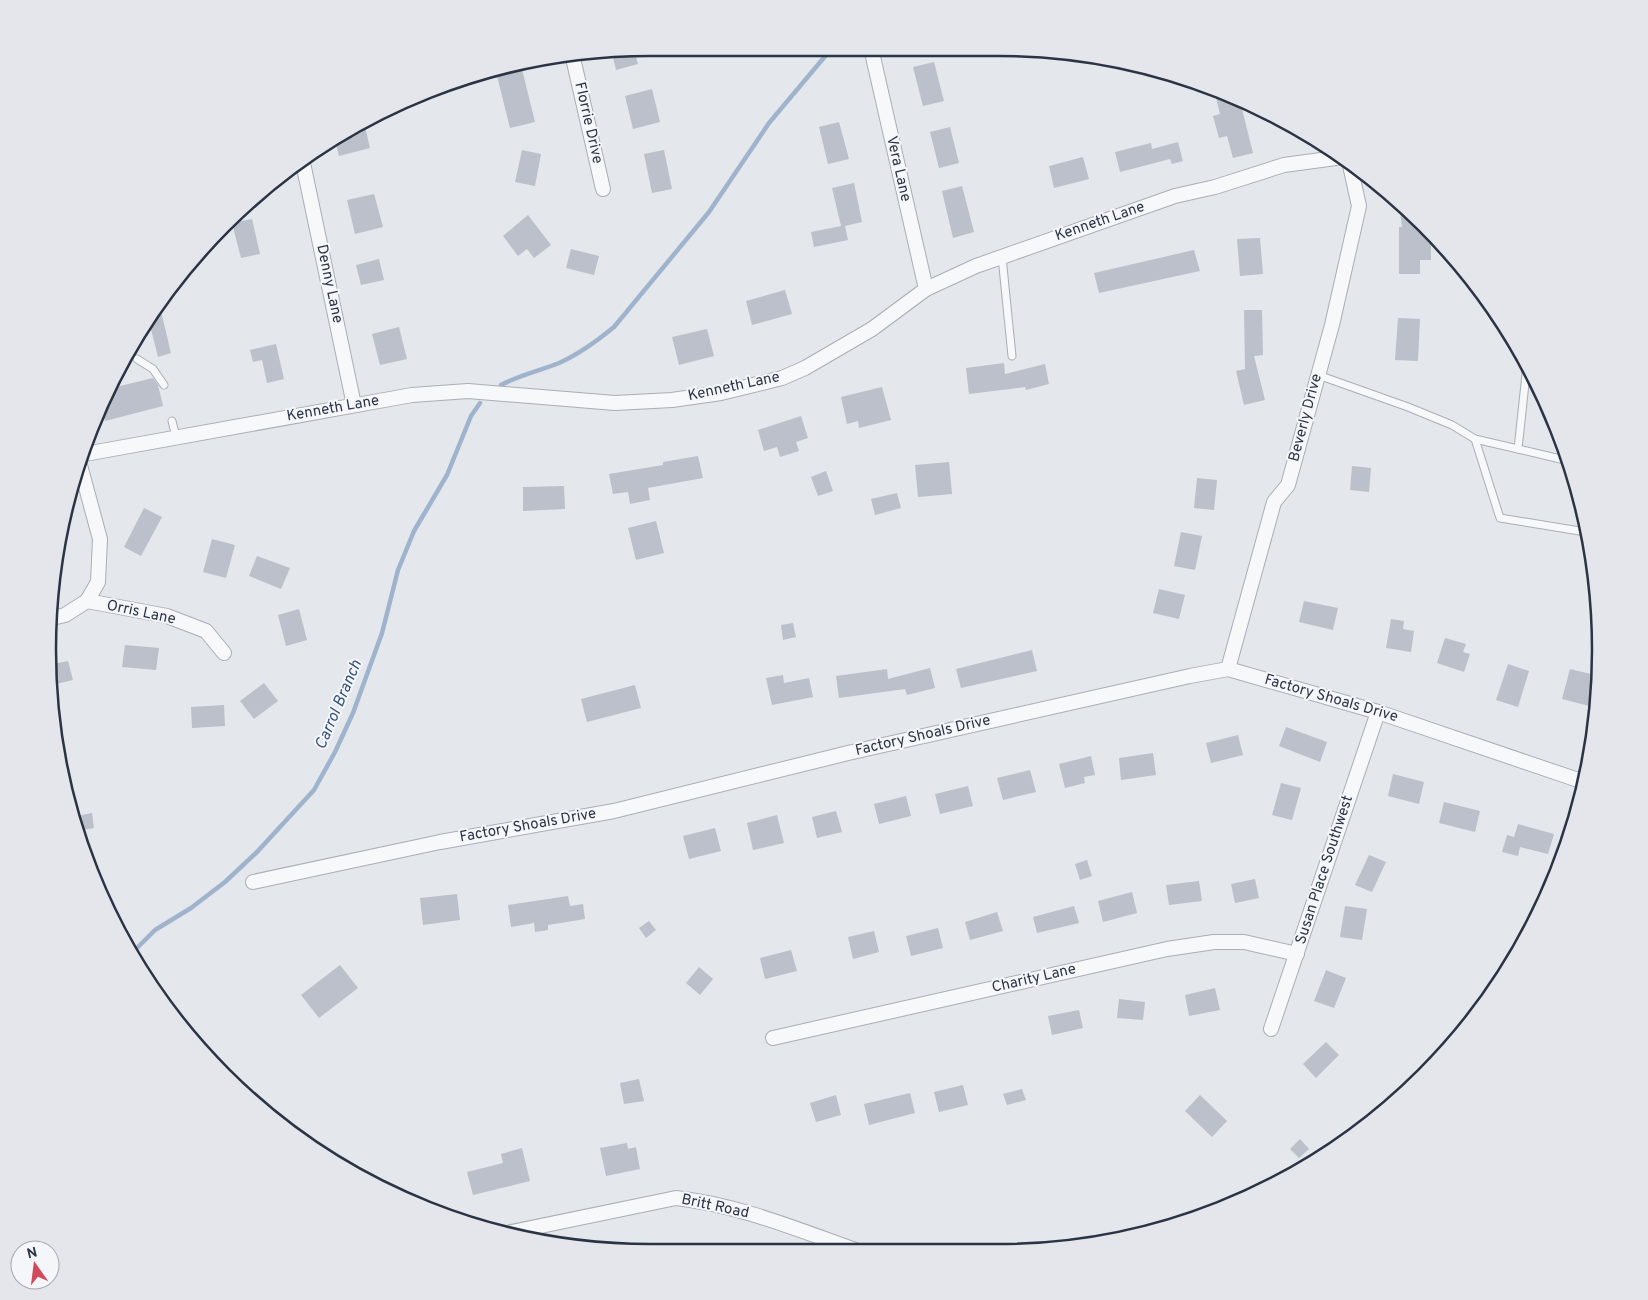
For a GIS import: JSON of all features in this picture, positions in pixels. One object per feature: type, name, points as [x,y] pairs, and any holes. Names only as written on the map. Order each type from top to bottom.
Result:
[{"type":"street","name":"Vera Lane","points":[[873,56],[926,289]]},
{"type":"street","name":"Florrie Drive","points":[[574,61],[603,189]]},
{"type":"street","name":"Kenneth Lane","points":[[90,453],[412,395],[468,391],[615,403],[672,400],[722,392],[782,378],[805,368],[872,329],[926,289],[976,266],[1175,196],[1214,187],[1284,165],[1331,159]]},
{"type":"street","name":"Denny Lane","points":[[304,168],[354,404]]},
{"type":"street","name":"Beverly Drive","points":[[1228,669],[1274,502],[1288,485],[1332,325],[1359,206],[1352,174]]},
{"type":"street","points":[[83,475],[100,540],[98,582],[87,601]]},
{"type":"street","name":"Orris Lane","points":[[58,617],[65,615],[87,601],[175,619],[206,631],[224,652]]},
{"type":"street","name":"Factory Shoals Drive","points":[[253,882],[440,842],[614,811],[848,752],[1228,669],[1378,712],[1577,780]]},
{"type":"street","name":"Susan Place Southwest","points":[[1271,1029],[1378,712]]},
{"type":"street","name":"Charity Lane","points":[[772,1038],[1167,949],[1214,942],[1244,942],[1297,954]]},
{"type":"street","name":"Britt Road","points":[[523,1230],[676,1198],[695,1200],[752,1214],[838,1244]]},
{"type":"lane","points":[[1002,257],[1012,356]]},
{"type":"lane","points":[[136,359],[154,369],[164,385]]},
{"type":"lane","points":[[1318,375],[1408,407],[1452,425],[1475,439],[1560,459]]},
{"type":"lane","points":[[1518,449],[1526,377]]},
{"type":"lane","points":[[172,421],[176,438]]},
{"type":"lane","points":[[1475,439],[1500,518],[1579,531]]},
{"type":"building","points":[[636,57],[638,64],[616,70],[613,58]]},
{"type":"building","points":[[934,62],[944,101],[923,106],[913,67]]},
{"type":"building","points":[[522,70],[535,122],[510,128],[497,76]]},
{"type":"building","points":[[652,89],[660,122],[633,129],[625,96]]},
{"type":"building","points":[[1216,98],[1242,108],[1253,153],[1233,158],[1227,136],[1219,138],[1213,116],[1220,114]]},
{"type":"building","points":[[839,122],[849,159],[828,164],[819,127]]},
{"type":"building","points":[[950,127],[959,163],[939,168],[930,132]]},
{"type":"building","points":[[366,129],[370,148],[339,156],[337,146]]},
{"type":"building","points":[[1178,142],[1183,161],[1172,164],[1170,159],[1120,172],[1115,152],[1151,143],[1152,149]]},
{"type":"building","points":[[522,150],[541,154],[535,186],[515,182]]},
{"type":"building","points":[[664,150],[672,189],[652,193],[644,154]]},
{"type":"building","points":[[1083,157],[1089,179],[1054,188],[1049,166]]},
{"type":"building","points":[[854,183],[862,222],[845,226],[848,240],[814,247],[811,232],[841,226],[832,188]]},
{"type":"building","points":[[962,186],[974,232],[953,238],[942,191]]},
{"type":"building","points":[[374,194],[383,227],[355,234],[347,200]]},
{"type":"building","points":[[1400,214],[1431,244],[1431,260],[1420,260],[1420,274],[1399,274],[1399,227],[1402,227]]},
{"type":"building","points":[[528,215],[551,245],[534,258],[527,249],[518,256],[503,236]]},
{"type":"building","points":[[252,219],[260,254],[241,258],[233,227],[239,222]]},
{"type":"building","points":[[1260,238],[1263,274],[1240,276],[1237,239]]},
{"type":"building","points":[[571,249],[599,256],[594,275],[566,268]]},
{"type":"building","points":[[1194,250],[1200,271],[1099,293],[1094,273]]},
{"type":"building","points":[[379,259],[384,280],[361,285],[356,265]]},
{"type":"building","points":[[785,290],[792,314],[752,325],[746,301]]},
{"type":"building","points":[[1244,310],[1262,310],[1263,355],[1254,356],[1265,400],[1244,405],[1236,371],[1245,369]]},
{"type":"building","points":[[161,313],[171,353],[158,357],[151,328]]},
{"type":"building","points":[[1398,318],[1420,319],[1418,361],[1395,360]]},
{"type":"building","points":[[399,327],[407,359],[380,365],[372,334]]},
{"type":"building","points":[[707,329],[714,356],[679,365],[672,337]]},
{"type":"building","points":[[276,344],[284,379],[267,383],[262,360],[253,362],[250,350]]},
{"type":"building","points":[[1004,363],[1005,374],[1045,364],[1049,384],[1026,390],[1025,387],[969,394],[966,368]]},
{"type":"building","points":[[153,378],[158,385],[163,406],[105,421],[104,417],[117,387]]},
{"type":"building","points":[[882,387],[891,420],[859,428],[858,421],[847,424],[841,397]]},
{"type":"building","points":[[801,416],[808,438],[796,442],[799,451],[780,457],[777,447],[764,451],[758,430]]},
{"type":"building","points":[[698,456],[703,478],[648,488],[650,500],[630,504],[628,492],[613,494],[609,474],[663,465],[663,462]]},
{"type":"building","points":[[949,462],[952,494],[918,497],[915,465]]},
{"type":"building","points":[[1352,466],[1371,468],[1369,492],[1350,490]]},
{"type":"building","points":[[826,471],[833,491],[818,496],[811,477]]},
{"type":"building","points":[[1197,478],[1217,480],[1214,510],[1194,508]]},
{"type":"building","points":[[564,486],[565,509],[523,511],[523,487]]},
{"type":"building","points":[[897,493],[901,508],[875,515],[871,499]]},
{"type":"building","points":[[144,508],[162,517],[141,556],[124,547]]},
{"type":"building","points":[[656,521],[664,553],[636,560],[628,528]]},
{"type":"building","points":[[1181,532],[1202,536],[1195,570],[1174,566]]},
{"type":"building","points":[[212,539],[235,545],[226,578],[203,572]]},
{"type":"building","points":[[257,556],[290,568],[281,589],[249,576]]},
{"type":"building","points":[[1159,589],[1185,595],[1179,619],[1153,613]]},
{"type":"building","points":[[1304,601],[1338,608],[1333,630],[1299,622]]},
{"type":"building","points":[[299,609],[307,640],[286,646],[278,615]]},
{"type":"building","points":[[1391,619],[1404,621],[1403,629],[1414,631],[1411,652],[1386,648]]},
{"type":"building","points":[[793,623],[796,637],[783,640],[781,625]]},
{"type":"building","points":[[1445,638],[1466,644],[1463,652],[1470,654],[1464,672],[1437,663]]},
{"type":"building","points":[[125,645],[159,648],[156,670],[122,667]]},
{"type":"building","points":[[1032,650],[1037,671],[961,688],[956,669]]},
{"type":"building","points":[[68,661],[73,680],[58,684],[57,663]]},
{"type":"building","points":[[1508,664],[1529,671],[1518,707],[1496,700]]},
{"type":"building","points":[[930,668],[935,688],[907,695],[905,689],[839,698],[836,676],[887,669],[888,679]]},
{"type":"building","points":[[1570,669],[1591,674],[1589,706],[1562,699]]},
{"type":"building","points":[[783,675],[784,683],[809,678],[813,697],[772,705],[766,678]]},
{"type":"building","points":[[264,683],[278,701],[254,719],[240,701]]},
{"type":"building","points":[[635,685],[641,708],[587,722],[581,699]]},
{"type":"building","points":[[224,705],[225,726],[192,728],[191,707]]},
{"type":"building","points":[[1286,727],[1327,742],[1320,762],[1279,746]]},
{"type":"building","points":[[1238,735],[1243,755],[1211,763],[1206,743]]},
{"type":"building","points":[[1153,753],[1156,775],[1121,780],[1119,758]]},
{"type":"building","points":[[1091,756],[1095,775],[1084,777],[1085,783],[1065,788],[1059,764]]},
{"type":"building","points":[[1030,770],[1036,792],[1003,800],[997,778]]},
{"type":"building","points":[[1393,774],[1424,782],[1419,804],[1388,796]]},
{"type":"building","points":[[1281,783],[1301,788],[1292,820],[1272,815]]},
{"type":"building","points":[[968,786],[973,806],[940,814],[935,794]]},
{"type":"building","points":[[906,796],[911,816],[879,824],[874,804]]},
{"type":"building","points":[[1444,802],[1480,811],[1475,832],[1439,823]]},
{"type":"building","points":[[836,811],[842,832],[817,838],[812,817]]},
{"type":"building","points":[[92,813],[94,828],[84,830],[80,815]]},
{"type":"building","points":[[777,815],[784,843],[753,850],[747,823]]},
{"type":"building","points":[[1518,824],[1554,834],[1548,854],[1520,847],[1518,856],[1502,852],[1507,835],[1514,837]]},
{"type":"building","points":[[715,828],[721,851],[689,859],[683,836]]},
{"type":"building","points":[[1369,855],[1386,862],[1372,892],[1355,885]]},
{"type":"building","points":[[1087,860],[1092,876],[1080,880],[1075,864]]},
{"type":"building","points":[[1255,879],[1259,898],[1235,903],[1231,884]]},
{"type":"building","points":[[1199,881],[1202,901],[1169,905],[1166,885]]},
{"type":"building","points":[[1132,892],[1137,913],[1103,922],[1098,901]]},
{"type":"building","points":[[457,894],[460,920],[423,925],[420,898]]},
{"type":"building","points":[[568,896],[570,906],[583,904],[585,919],[548,925],[548,930],[535,932],[534,923],[511,927],[508,905]]},
{"type":"building","points":[[1074,906],[1079,923],[1037,933],[1033,917]]},
{"type":"building","points":[[1345,906],[1367,909],[1362,940],[1340,937]]},
{"type":"building","points":[[997,912],[1003,931],[970,940],[965,922]]},
{"type":"building","points":[[649,921],[656,930],[646,938],[639,928]]},
{"type":"building","points":[[938,928],[943,948],[911,956],[906,936]]},
{"type":"building","points":[[874,931],[879,952],[853,959],[848,937]]},
{"type":"building","points":[[791,950],[797,971],[765,979],[760,958]]},
{"type":"building","points":[[340,965],[358,988],[319,1018],[301,995]]},
{"type":"building","points":[[699,967],[713,979],[700,995],[686,983]]},
{"type":"building","points":[[1326,970],[1346,978],[1334,1008],[1314,1001]]},
{"type":"building","points":[[1215,988],[1220,1010],[1189,1016],[1185,995]]},
{"type":"building","points":[[1119,999],[1145,1002],[1143,1020],[1117,1018]]},
{"type":"building","points":[[1079,1010],[1083,1028],[1052,1035],[1048,1016]]},
{"type":"building","points":[[1326,1042],[1339,1055],[1316,1078],[1303,1064]]},
{"type":"building","points":[[639,1079],[644,1101],[624,1104],[620,1083]]},
{"type":"building","points":[[963,1085],[968,1105],[939,1112],[934,1092]]},
{"type":"building","points":[[1022,1089],[1026,1100],[1007,1105],[1003,1094]]},
{"type":"building","points":[[910,1093],[915,1113],[869,1125],[864,1104]]},
{"type":"building","points":[[836,1095],[841,1115],[816,1122],[810,1103]]},
{"type":"building","points":[[1200,1095],[1227,1121],[1212,1137],[1185,1111]]},
{"type":"building","points":[[1300,1139],[1309,1149],[1299,1158],[1290,1149]]},
{"type":"building","points":[[627,1143],[628,1149],[636,1147],[640,1169],[606,1176],[600,1148]]},
{"type":"building","points":[[522,1148],[530,1181],[473,1195],[467,1172],[503,1163],[501,1154]]},
{"type":"waterway","points":[[501,385],[566,359],[588,347],[614,327],[709,212],[769,123],[825,56]]},
{"type":"waterway","name":"Carrol Branch","points":[[137,948],[155,930],[191,908],[225,882],[257,852],[314,790],[335,752],[353,713],[382,633],[398,570],[414,531],[447,475],[471,416],[480,403]]}]
